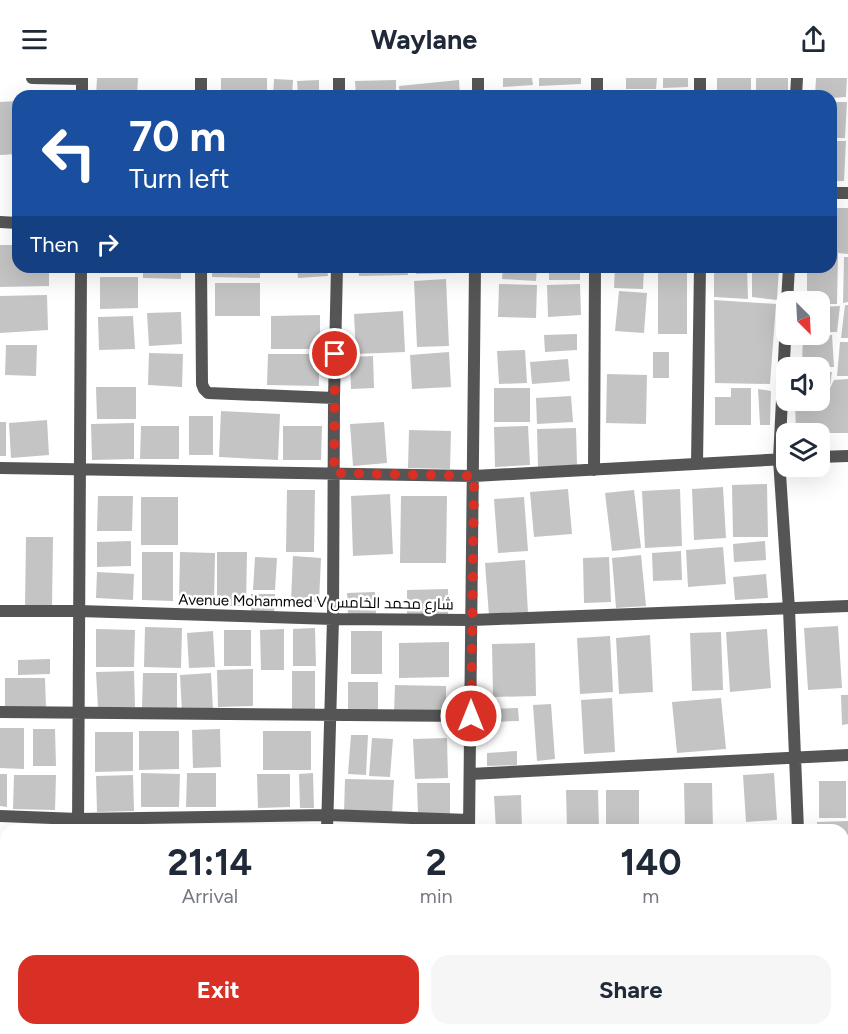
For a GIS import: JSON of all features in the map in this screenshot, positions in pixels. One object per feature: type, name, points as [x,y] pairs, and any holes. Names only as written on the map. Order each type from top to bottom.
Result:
[{"type":"street","points":[[32,78],[82,78]]},
{"type":"street","points":[[78,824],[81,273]]},
{"type":"street","points":[[201,273],[202,384],[208,393],[334,398]]},
{"type":"street","points":[[327,824],[333,619],[337,273]]},
{"type":"street","points":[[469,824],[476,273]]},
{"type":"street","points":[[594,470],[595,273]]},
{"type":"street","points":[[697,463],[700,273]]},
{"type":"street","points":[[788,291],[789,273]]},
{"type":"street","points":[[784,423],[785,345]]},
{"type":"street","points":[[830,457],[848,456]]},
{"type":"street","points":[[0,468],[474,476],[776,459]]},
{"type":"street","points":[[784,477],[798,824]]},
{"type":"street","name":"Avenue Mohammed V شارع محمد الخامس","points":[[0,611],[472,620],[848,606]]},
{"type":"street","points":[[0,712],[471,716]]},
{"type":"street","points":[[470,774],[848,755]]},
{"type":"street","points":[[0,816],[78,824],[327,815],[455,824]]},
{"type":"building","points":[[97,78],[138,78],[137,90],[96,90]]},
{"type":"building","points":[[221,78],[267,78],[267,90],[221,90]]},
{"type":"building","points":[[503,78],[532,78],[533,85],[503,87]]},
{"type":"building","points":[[539,78],[581,78],[581,84],[539,86]]},
{"type":"building","points":[[626,78],[657,78],[656,89],[626,89]]},
{"type":"building","points":[[663,78],[688,78],[688,87],[663,88]]},
{"type":"building","points":[[717,78],[751,78],[751,90],[717,90]]},
{"type":"building","points":[[756,78],[788,78],[788,90],[756,90]]},
{"type":"building","points":[[816,78],[847,78],[846,97],[837,98],[837,90],[815,90]]},
{"type":"building","points":[[274,79],[293,80],[292,90],[273,90]]},
{"type":"building","points":[[319,80],[319,90],[298,90],[297,81]]},
{"type":"building","points":[[396,80],[396,90],[356,90],[355,81]]},
{"type":"building","points":[[459,80],[460,90],[399,90],[399,86]]},
{"type":"building","points":[[12,101],[12,154],[0,155],[0,102]]},
{"type":"building","points":[[837,102],[847,102],[845,138],[837,138]]},
{"type":"building","points":[[837,141],[846,141],[844,181],[837,181]]},
{"type":"building","points":[[837,208],[848,208],[848,254],[838,253],[837,304],[830,304],[830,291],[807,291],[807,273],[837,273]]},
{"type":"building","points":[[0,245],[12,245],[12,273],[49,273],[49,286],[0,287]]},
{"type":"building","points":[[844,257],[848,257],[848,302],[843,303]]},
{"type":"building","points":[[143,273],[181,273],[181,279],[143,278]]},
{"type":"building","points":[[212,273],[260,273],[260,278],[212,277]]},
{"type":"building","points":[[298,273],[328,273],[328,276],[298,278]]},
{"type":"building","points":[[359,273],[408,273],[408,275],[359,276]]},
{"type":"building","points":[[502,273],[537,273],[536,281],[502,279]]},
{"type":"building","points":[[549,273],[580,273],[580,280],[549,280]]},
{"type":"building","points":[[615,273],[644,273],[643,289],[614,288]]},
{"type":"building","points":[[658,273],[687,273],[687,334],[658,334]]},
{"type":"building","points":[[714,273],[747,273],[748,299],[714,297]]},
{"type":"building","points":[[752,273],[779,273],[776,300],[752,297]]},
{"type":"building","points":[[100,277],[138,277],[138,308],[100,309]]},
{"type":"building","points":[[446,279],[449,346],[417,347],[414,281]]},
{"type":"building","points":[[215,283],[260,283],[260,316],[215,316]]},
{"type":"building","points":[[499,284],[537,285],[536,318],[498,317]]},
{"type":"building","points":[[580,284],[581,315],[548,317],[547,285]]},
{"type":"building","points":[[619,291],[647,293],[644,333],[615,331]]},
{"type":"building","points":[[47,295],[48,330],[0,333],[0,296]]},
{"type":"building","points":[[714,300],[776,304],[770,384],[715,383]]},
{"type":"building","points":[[845,305],[848,305],[848,338],[841,338]]},
{"type":"building","points":[[830,306],[840,306],[837,332],[830,332]]},
{"type":"building","points":[[403,311],[405,352],[356,354],[354,314]]},
{"type":"building","points":[[181,312],[182,344],[149,346],[147,313]]},
{"type":"building","points":[[320,315],[320,349],[271,349],[271,316]]},
{"type":"building","points":[[133,316],[135,349],[99,350],[98,317]]},
{"type":"building","points":[[577,334],[577,350],[545,352],[544,335]]},
{"type":"building","points":[[830,335],[832,335],[834,367],[830,367],[830,357],[802,357],[803,345],[830,345]]},
{"type":"building","points":[[840,342],[848,342],[848,376],[837,376]]},
{"type":"building","points":[[6,345],[37,345],[36,376],[5,375]]},
{"type":"building","points":[[525,350],[527,383],[499,384],[497,351]]},
{"type":"building","points":[[449,352],[451,387],[412,389],[410,355]]},
{"type":"building","points":[[653,352],[669,352],[669,378],[653,378]]},
{"type":"building","points":[[149,353],[183,354],[182,387],[148,385]]},
{"type":"building","points":[[268,354],[319,354],[319,386],[267,385]]},
{"type":"building","points":[[373,356],[374,388],[351,389],[350,357]]},
{"type":"building","points":[[568,359],[570,381],[532,384],[530,362]]},
{"type":"building","points":[[607,374],[647,375],[646,424],[606,423]]},
{"type":"building","points":[[848,379],[848,433],[830,433],[830,423],[796,423],[795,411],[830,411],[830,388],[834,380]]},
{"type":"building","points":[[96,387],[136,387],[136,419],[97,419]]},
{"type":"building","points":[[494,388],[530,388],[530,422],[494,422]]},
{"type":"building","points":[[731,388],[751,388],[751,425],[715,425],[715,397],[731,397]]},
{"type":"building","points":[[758,389],[771,391],[770,425],[760,425]]},
{"type":"building","points":[[571,396],[573,422],[537,424],[536,398]]},
{"type":"building","points":[[221,411],[280,414],[278,460],[219,457]]},
{"type":"building","points":[[189,416],[213,416],[213,455],[189,455]]},
{"type":"building","points":[[47,420],[49,455],[11,458],[9,423]]},
{"type":"building","points":[[0,422],[6,422],[6,456],[0,456]]},
{"type":"building","points":[[384,422],[387,463],[353,466],[350,424]]},
{"type":"building","points":[[134,423],[134,459],[92,460],[91,424]]},
{"type":"building","points":[[141,426],[179,426],[179,459],[140,459]]},
{"type":"building","points":[[283,426],[322,426],[321,460],[283,460]]},
{"type":"building","points":[[528,426],[530,465],[495,467],[494,427]]},
{"type":"building","points":[[576,428],[577,465],[538,467],[537,429]]},
{"type":"building","points":[[409,430],[451,431],[450,469],[408,468]]},
{"type":"building","points":[[767,484],[768,537],[733,537],[732,485]]},
{"type":"building","points":[[723,487],[726,538],[694,540],[692,489]]},
{"type":"building","points":[[568,489],[572,534],[534,537],[530,492]]},
{"type":"building","points":[[680,489],[682,546],[645,548],[642,491]]},
{"type":"building","points":[[287,490],[315,490],[314,552],[286,552]]},
{"type":"building","points":[[634,490],[641,548],[612,551],[605,493]]},
{"type":"building","points":[[390,494],[393,554],[353,556],[351,496]]},
{"type":"building","points":[[98,496],[133,496],[132,531],[97,531]]},
{"type":"building","points":[[401,496],[447,496],[446,563],[400,563]]},
{"type":"building","points":[[141,497],[178,497],[178,545],[141,545]]},
{"type":"building","points":[[524,497],[528,551],[498,553],[494,499]]},
{"type":"building","points":[[26,537],[53,537],[52,607],[25,607]]},
{"type":"building","points":[[131,541],[131,566],[97,567],[97,542]]},
{"type":"building","points":[[765,541],[766,560],[734,562],[733,544]]},
{"type":"building","points":[[723,547],[726,584],[688,587],[686,550]]},
{"type":"building","points":[[681,551],[682,580],[653,581],[652,553]]},
{"type":"building","points":[[142,552],[173,552],[173,601],[142,600]]},
{"type":"building","points":[[180,552],[215,553],[214,604],[179,603]]},
{"type":"building","points":[[217,552],[247,552],[246,606],[217,606]]},
{"type":"building","points":[[641,555],[646,606],[616,608],[612,558]]},
{"type":"building","points":[[293,556],[321,558],[319,602],[291,601]]},
{"type":"building","points":[[255,557],[277,558],[275,590],[253,590]]},
{"type":"building","points":[[609,557],[611,602],[584,603],[583,558]]},
{"type":"building","points":[[525,560],[528,613],[489,616],[485,563]]},
{"type":"building","points":[[97,572],[134,574],[133,600],[96,598]]},
{"type":"building","points":[[766,574],[768,598],[735,600],[733,577]]},
{"type":"building","points":[[448,589],[448,617],[407,617],[407,590]]},
{"type":"building","points":[[375,592],[376,616],[348,617],[347,593]]},
{"type":"building","points":[[251,594],[275,594],[274,613],[251,613]]},
{"type":"building","points":[[838,626],[842,688],[808,690],[804,628]]},
{"type":"building","points":[[145,627],[182,628],[181,668],[144,667]]},
{"type":"building","points":[[315,628],[316,666],[293,666],[293,629]]},
{"type":"building","points":[[96,629],[135,630],[134,667],[96,667]]},
{"type":"building","points":[[284,629],[284,670],[261,670],[260,630]]},
{"type":"building","points":[[767,629],[771,688],[730,692],[726,632]]},
{"type":"building","points":[[224,630],[251,630],[251,666],[224,666]]},
{"type":"building","points":[[213,631],[215,667],[189,668],[187,633]]},
{"type":"building","points":[[351,631],[382,631],[382,674],[351,674]]},
{"type":"building","points":[[721,632],[723,690],[692,691],[690,633]]},
{"type":"building","points":[[650,635],[653,692],[619,694],[616,638]]},
{"type":"building","points":[[610,636],[613,692],[580,694],[577,638]]},
{"type":"building","points":[[449,642],[449,677],[399,678],[399,643]]},
{"type":"building","points":[[535,643],[536,696],[493,697],[492,644]]},
{"type":"building","points":[[50,659],[50,674],[18,675],[18,660]]},
{"type":"building","points":[[253,669],[253,706],[218,707],[217,670]]},
{"type":"building","points":[[134,671],[135,707],[98,708],[96,672]]},
{"type":"building","points":[[292,671],[315,671],[315,709],[292,709]]},
{"type":"building","points":[[143,673],[177,673],[177,708],[142,708]]},
{"type":"building","points":[[211,673],[213,710],[182,712],[180,675]]},
{"type":"building","points":[[5,678],[45,678],[46,709],[5,709]]},
{"type":"building","points":[[348,682],[378,682],[378,713],[348,713]]},
{"type":"building","points":[[395,685],[446,686],[446,713],[394,713]]},
{"type":"building","points":[[841,695],[848,695],[848,724],[842,725]]},
{"type":"building","points":[[612,698],[615,752],[584,754],[581,700]]},
{"type":"building","points":[[721,698],[726,749],[677,753],[672,702]]},
{"type":"building","points":[[551,704],[555,759],[537,761],[533,705]]},
{"type":"building","points":[[518,708],[519,721],[489,722],[489,709]]},
{"type":"building","points":[[0,728],[24,728],[24,769],[0,768]]},
{"type":"building","points":[[33,729],[55,729],[56,766],[33,766]]},
{"type":"building","points":[[220,729],[221,767],[193,768],[192,730]]},
{"type":"building","points":[[139,731],[179,731],[179,769],[139,770]]},
{"type":"building","points":[[263,731],[311,731],[311,770],[263,770]]},
{"type":"building","points":[[95,732],[133,732],[133,771],[95,772]]},
{"type":"building","points":[[351,735],[368,735],[366,775],[348,774]]},
{"type":"building","points":[[372,738],[393,739],[390,777],[369,776]]},
{"type":"building","points":[[447,738],[448,778],[415,779],[413,739]]},
{"type":"building","points":[[517,751],[517,765],[487,766],[487,753]]},
{"type":"building","points":[[141,773],[180,774],[179,807],[141,807]]},
{"type":"building","points":[[187,773],[216,773],[216,807],[186,807]]},
{"type":"building","points":[[313,773],[314,808],[300,808],[299,774]]},
{"type":"building","points":[[774,773],[777,820],[746,822],[743,775]]},
{"type":"building","points":[[0,774],[7,774],[7,807],[0,806]]},
{"type":"building","points":[[257,774],[290,774],[290,807],[258,808]]},
{"type":"building","points":[[14,775],[56,775],[55,810],[13,809]]},
{"type":"building","points":[[133,775],[134,811],[97,812],[96,776]]},
{"type":"building","points":[[345,779],[394,780],[392,815],[344,813]]},
{"type":"building","points":[[819,781],[846,781],[846,818],[819,818]]},
{"type":"building","points":[[417,783],[450,783],[450,814],[418,814]]},
{"type":"building","points":[[684,783],[712,783],[713,824],[685,824]]},
{"type":"building","points":[[566,790],[598,790],[599,824],[567,824]]},
{"type":"building","points":[[606,790],[639,790],[639,824],[606,824]]},
{"type":"building","points":[[521,795],[522,824],[496,824],[494,796]]},
{"type":"building","points":[[848,821],[848,824],[817,824],[817,822]]},
{"type":"route","points":[[335,354],[334,473],[474,476],[471,716]]}]
